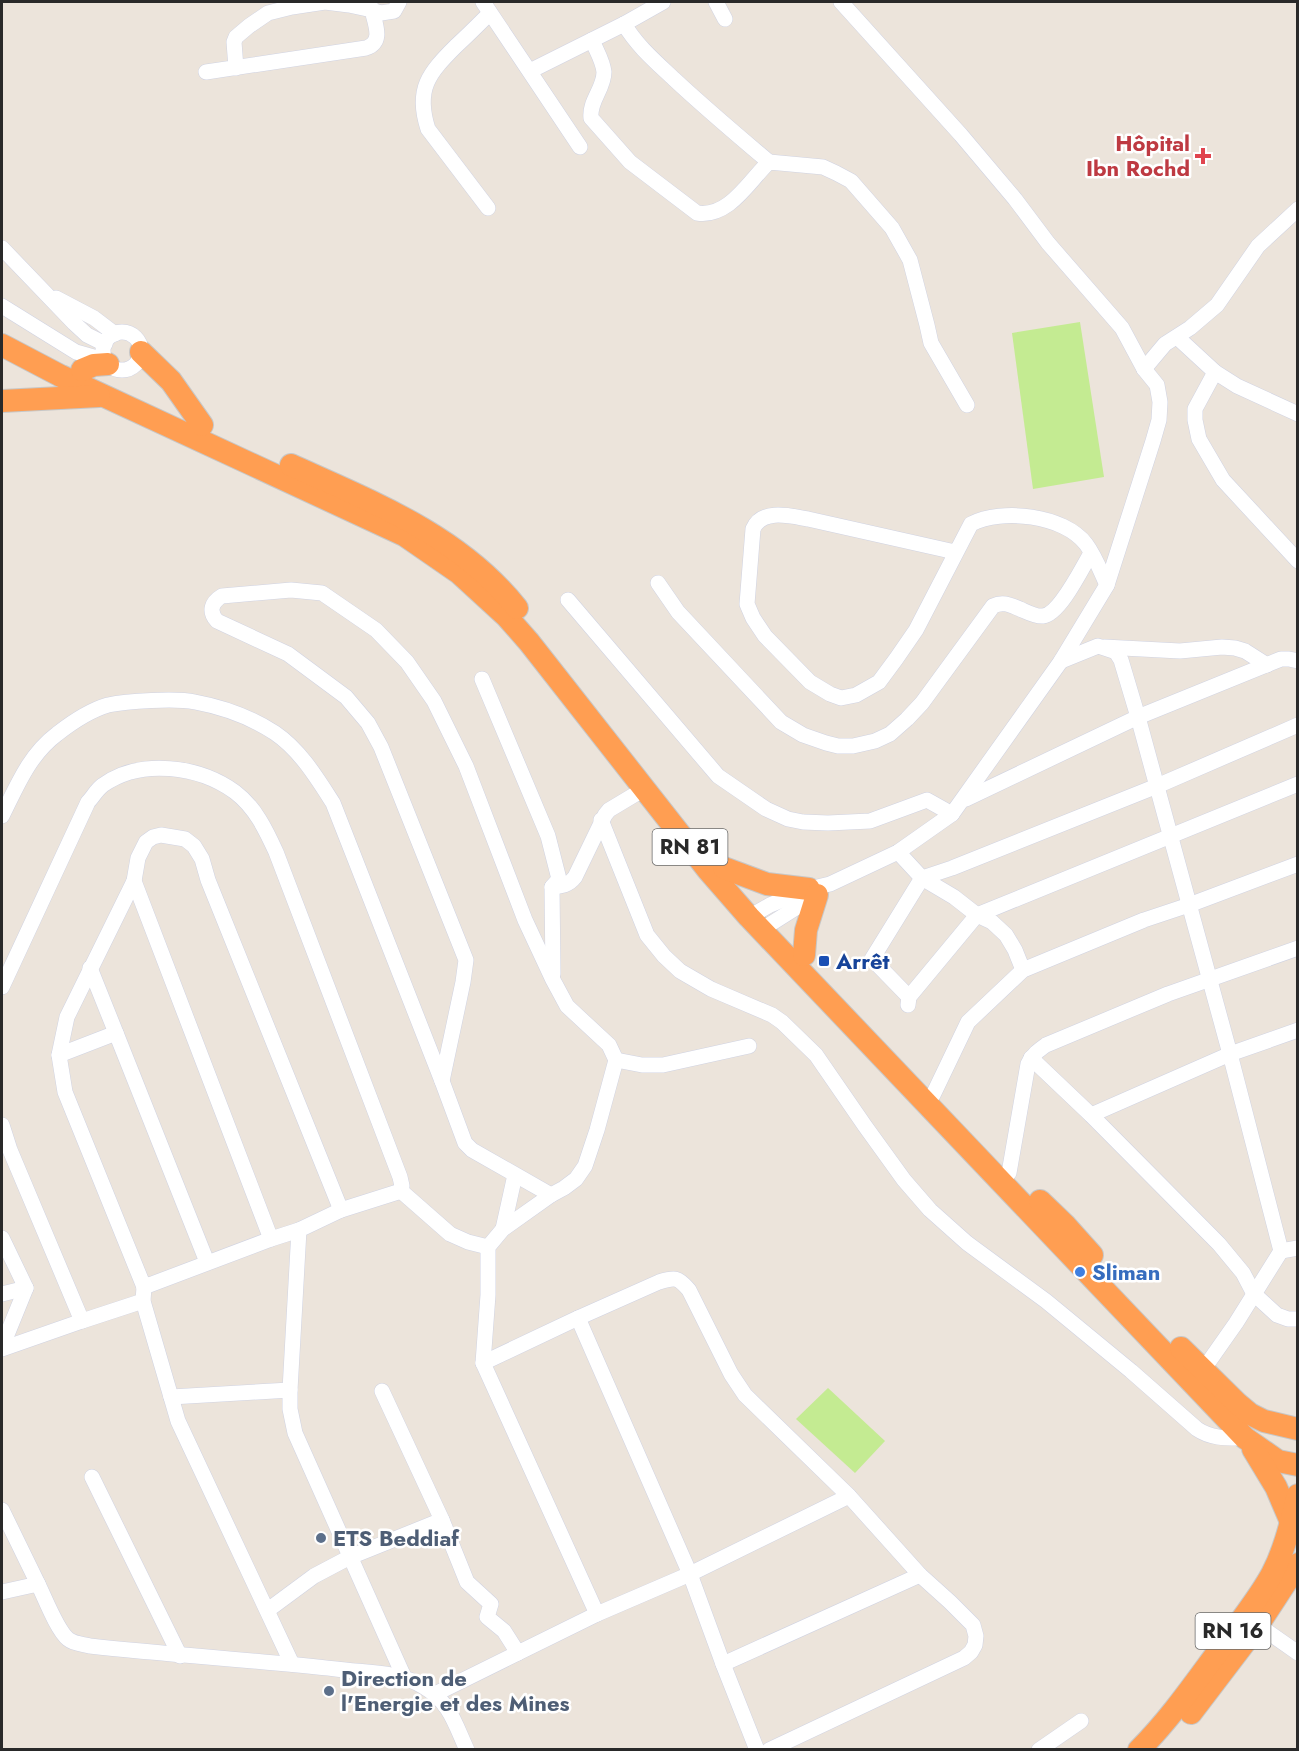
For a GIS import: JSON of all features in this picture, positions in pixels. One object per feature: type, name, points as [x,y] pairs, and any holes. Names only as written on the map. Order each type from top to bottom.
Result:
[{"type":"highway","name":"RN 81","points":[[2,331],[82,370],[392,511],[465,556],[511,600],[724,868],[761,920],[804,955],[933,1095],[960,1119],[1009,1173],[1066,1226],[1134,1300],[1238,1404],[1250,1414],[1264,1421],[1298,1429]]},
{"type":"highway","name":"RN 81","points":[[2,345],[61,376],[404,535],[432,554],[483,595],[529,642],[708,870],[761,920],[1245,1438],[1278,1461],[1298,1463]]},
{"type":"highway","points":[[82,370],[94,365],[107,350]]},
{"type":"highway","points":[[141,352],[171,381],[202,425]]},
{"type":"highway","points":[[2,401],[102,395]]},
{"type":"highway","points":[[724,868],[767,884],[818,890],[806,930],[804,955]]},
{"type":"highway","points":[[1245,1438],[1276,1487],[1292,1521]]},
{"type":"highway","points":[[1298,1447],[1298,1463]]},
{"type":"highway","name":"RN 16","points":[[1139,1749],[1183,1699],[1272,1574],[1285,1544],[1298,1495]]},
{"type":"highway","name":"RN 16","points":[[1158,1749],[1185,1721],[1258,1625],[1298,1564]]},
{"type":"street","points":[[236,68],[234,42],[236,38],[268,13],[325,2],[370,6],[381,13],[394,10],[399,2]]},
{"type":"street","points":[[530,70],[624,24],[663,2]]},
{"type":"street","points":[[716,2],[725,19]]},
{"type":"street","points":[[761,920],[898,852],[952,814],[963,801],[1061,661],[1107,585],[1159,420],[1160,402],[1157,385],[1144,369],[1122,328],[1048,243],[962,135],[841,2]]},
{"type":"street","points":[[206,72],[372,47],[376,43],[377,35],[370,6]]},
{"type":"street","points":[[488,208],[428,129],[423,102],[427,81],[435,67],[487,7],[580,147]]},
{"type":"street","points":[[624,24],[632,38],[651,57],[712,115],[769,162],[823,167],[851,182],[892,228],[909,260],[931,344],[966,405]]},
{"type":"street","points":[[592,40],[604,72],[602,84],[591,108],[591,118],[630,162],[698,213],[716,212],[730,204],[769,162]]},
{"type":"street","points":[[1144,369],[1165,344],[1190,328],[1218,305],[1258,246],[1298,209]]},
{"type":"street","points":[[2,248],[87,335],[107,350]]},
{"type":"street","points":[[2,306],[59,343],[107,350],[127,333],[137,340],[141,352],[136,364],[125,370],[119,370],[107,350],[94,318],[45,293]]},
{"type":"street","points":[[43,333],[55,325],[58,319],[58,306]]},
{"type":"street","points":[[1177,337],[1215,372],[1237,386],[1298,414]]},
{"type":"street","points":[[1215,372],[1195,409],[1199,439],[1223,480],[1298,561]]},
{"type":"street","points":[[955,552],[808,519],[787,516],[762,518],[756,522],[753,529],[747,604],[765,636],[810,682],[841,698],[856,695],[879,682],[916,630],[971,524],[980,519],[1039,517],[1061,524],[1086,543],[1107,585]]},
{"type":"street","points":[[658,583],[678,612],[781,722],[803,735],[826,743],[854,746],[885,737],[907,719],[993,606],[999,603],[1005,604],[1040,617],[1048,615],[1058,607],[1091,553]]},
{"type":"street","points":[[442,1081],[466,960],[381,747],[368,723],[346,697],[288,654],[217,621],[212,606],[216,600],[229,594],[291,590],[322,594],[376,630],[407,662],[434,701],[466,766],[525,920],[553,980],[567,1006],[609,1045],[616,1060],[585,1166],[576,1179],[503,1229],[488,1247],[489,1295],[483,1363],[597,1614]]},
{"type":"street","points":[[568,600],[718,776],[766,809],[788,819],[803,822],[870,822],[927,800],[952,814]]},
{"type":"street","points":[[1061,661],[1098,646],[1180,651],[1222,647],[1235,648],[1274,662],[1289,659],[1298,661]]},
{"type":"street","points":[[1098,646],[1116,652],[1121,660],[1230,1054],[1281,1251],[1203,1370]]},
{"type":"street","points":[[963,801],[1138,717],[1298,652]]},
{"type":"street","points":[[482,679],[548,836],[559,879],[552,887],[553,980]]},
{"type":"street","points":[[2,816],[28,764],[40,750],[56,734],[90,713],[107,706],[124,703],[193,701],[237,714],[276,734],[314,772],[333,803],[465,1143],[472,1150],[550,1195]]},
{"type":"street","points":[[1298,725],[1157,786],[922,878],[872,958],[908,1001],[977,915],[1298,784]]},
{"type":"street","points":[[2,987],[88,802],[102,786],[123,774],[152,769],[177,769],[206,776],[235,792],[254,811],[267,831],[400,1177],[401,1191]]},
{"type":"street","points":[[552,887],[563,886],[571,882],[601,820],[609,810],[644,789]]},
{"type":"street","points":[[601,820],[647,935],[664,956],[680,971],[711,989],[772,1015],[794,1033],[816,1054],[904,1180],[930,1210],[966,1243],[1046,1301],[1197,1429],[1208,1436],[1245,1438]]},
{"type":"street","points":[[292,1664],[178,1420],[143,1294],[65,1092],[59,1054],[68,1017],[134,881],[141,851],[146,842],[153,837],[161,835],[185,839],[194,846],[202,860],[341,1210]]},
{"type":"street","points":[[898,852],[922,878],[954,897],[977,915],[992,922],[1006,935],[1023,970]]},
{"type":"street","points":[[933,1095],[968,1022],[1023,970],[1144,920],[1298,864]]},
{"type":"street","points":[[134,881],[271,1239]]},
{"type":"street","points":[[1009,1173],[1030,1058],[1047,1045],[1168,994],[1298,948]]},
{"type":"street","points":[[90,968],[207,1262]]},
{"type":"street","points":[[1091,1116],[1230,1054],[1298,1030]]},
{"type":"street","points":[[59,1054],[116,1033]]},
{"type":"street","points":[[616,1060],[642,1065],[663,1065],[749,1046]]},
{"type":"street","points":[[1030,1058],[1219,1244],[1243,1273],[1254,1294],[1277,1315],[1288,1319],[1298,1319]]},
{"type":"street","points":[[2,1125],[10,1150],[82,1321]]},
{"type":"street","points":[[503,1229],[515,1175]]},
{"type":"street","points":[[2,1348],[82,1321],[207,1262],[299,1230],[341,1210],[401,1191]]},
{"type":"street","points":[[401,1191],[450,1234],[488,1247]]},
{"type":"street","points":[[299,1230],[290,1390],[290,1409],[295,1433],[404,1677]]},
{"type":"street","points":[[2,1238],[26,1288],[2,1348]]},
{"type":"street","points":[[1281,1251],[1298,1248]]},
{"type":"street","points":[[483,1363],[659,1282],[672,1278],[679,1279],[689,1290],[730,1374],[744,1395],[849,1496],[920,1575],[973,1626],[976,1636],[975,1645],[964,1658],[769,1749]]},
{"type":"street","points":[[2,1294],[26,1288]]},
{"type":"street","points":[[578,1318],[690,1574],[757,1749]]},
{"type":"street","points":[[171,1397],[290,1390]]},
{"type":"street","points":[[382,1391],[442,1520],[467,1582],[491,1604],[487,1617],[504,1631],[518,1653]]},
{"type":"street","points":[[92,1477],[180,1656]]},
{"type":"street","points":[[435,1694],[597,1614],[690,1574],[849,1496]]},
{"type":"street","points":[[2,1510],[61,1630],[68,1639],[90,1646],[180,1656],[292,1664],[404,1677],[416,1682],[444,1702],[466,1749]]},
{"type":"street","points":[[268,1610],[314,1576],[350,1557],[442,1520]]},
{"type":"street","points":[[723,1664],[920,1575]]},
{"type":"street","points":[[2,1592],[38,1584]]},
{"type":"street","points":[[1258,1625],[1298,1653]]},
{"type":"street","points":[[1039,1749],[1080,1721]]},
{"type":"green space","points":[[1080,322],[1104,477],[1033,489],[1012,333]]},
{"type":"green space","points":[[828,1388],[885,1441],[855,1473],[796,1419]]},
{"type":"place","name":"Hôpital Ibn Rochd","points":[[1203,156]]},
{"type":"place","name":"Arrêt","points":[[824,961]]},
{"type":"place","name":"Sliman","points":[[1080,1272]]},
{"type":"place","name":"ETS Beddiaf","points":[[321,1538]]},
{"type":"place","name":"Direction de l'Energie et des Mines","points":[[329,1691]]}]
